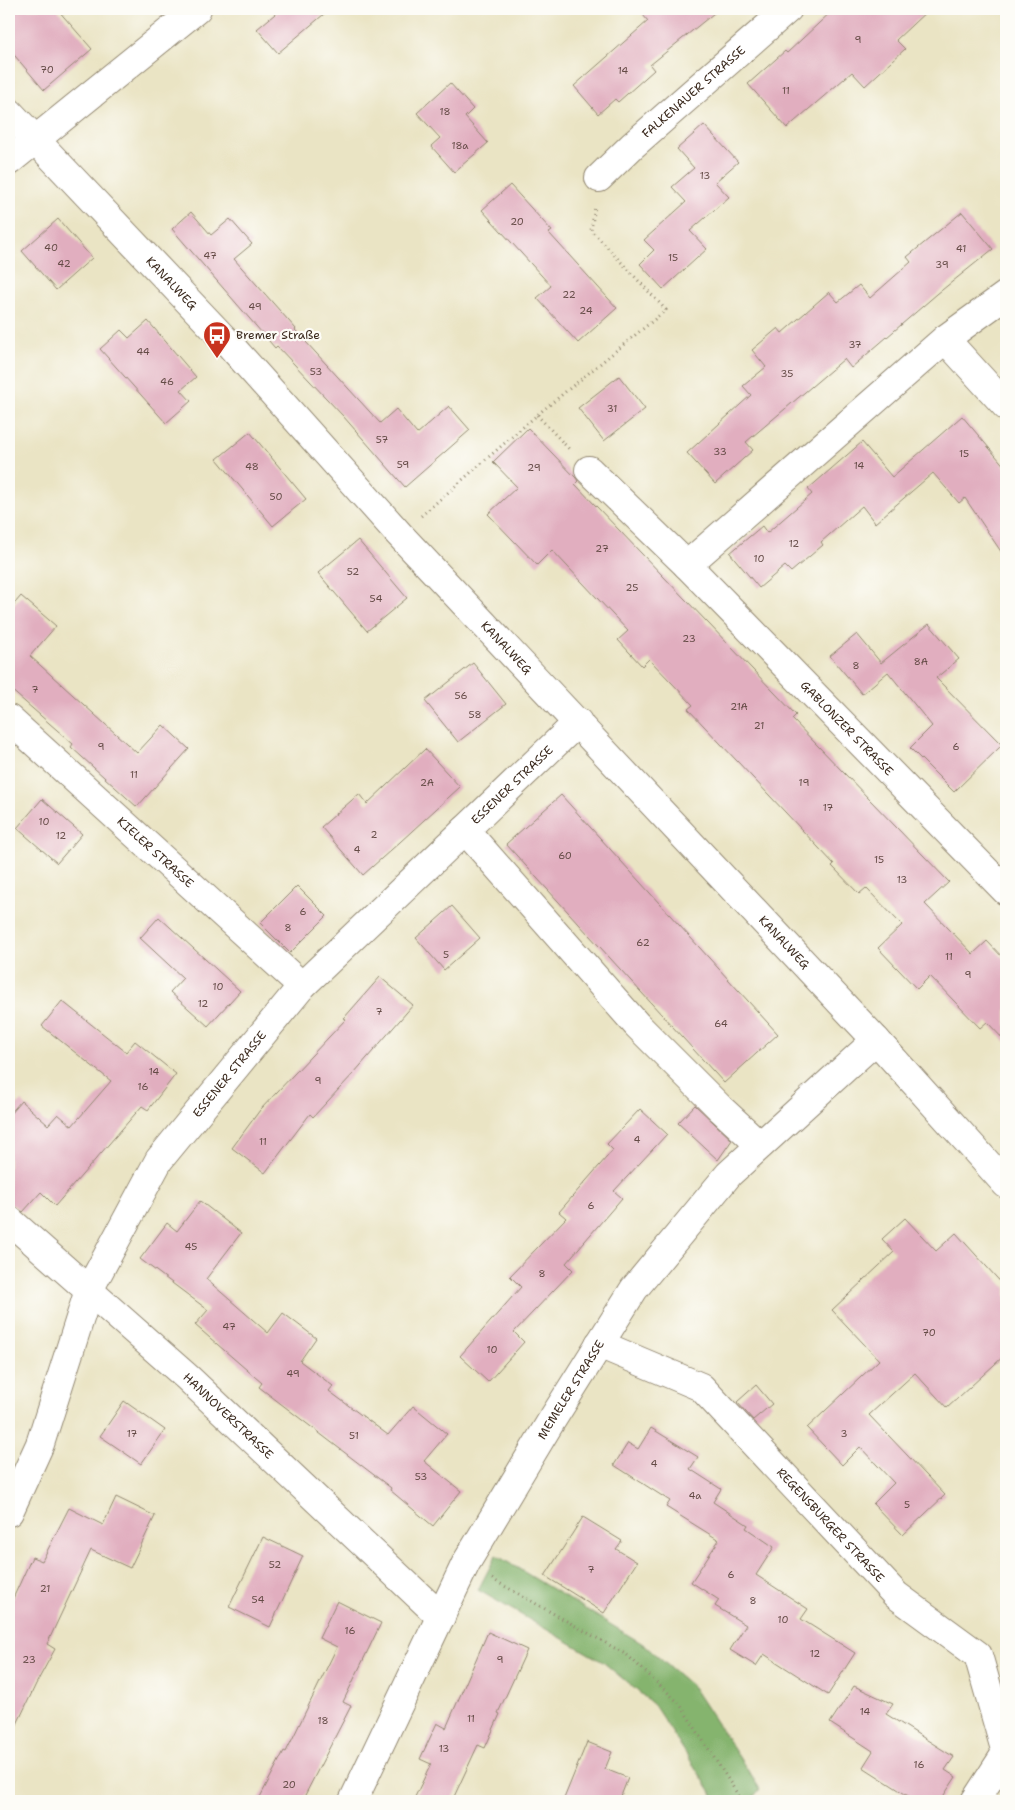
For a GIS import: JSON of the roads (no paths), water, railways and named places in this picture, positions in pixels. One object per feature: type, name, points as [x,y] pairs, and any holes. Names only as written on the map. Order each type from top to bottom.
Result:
[{"type":"street","points":[[9,161],[197,9]]},
{"type":"street","name":"FALKENAUER STRASSE","points":[[599,178],[632,146],[788,9]]},
{"type":"street","name":"KANALWEG","points":[[9,112],[229,344],[400,534],[876,1040],[1006,1184]]},
{"type":"street","points":[[687,565],[945,339],[1006,295]]},
{"type":"street","points":[[945,339],[1006,406]]},
{"type":"street","name":"GABLONZER STRASSE","points":[[589,470],[687,565],[1006,891]]},
{"type":"street","name":"KIELER STRASSE","points":[[9,719],[302,986]]},
{"type":"street","name":"ESSENER STRASSE","points":[[9,1512],[40,1444],[89,1290],[159,1160],[302,986],[578,722]]},
{"type":"street","points":[[465,830],[637,1025],[760,1145]]},
{"type":"street","name":"MEMELER STRASSE","points":[[352,1801],[466,1564],[550,1423],[634,1289],[728,1174],[876,1040]]},
{"type":"street","name":"HANNOVERSTRASSE","points":[[9,1220],[188,1378],[441,1617]]},
{"type":"street","name":"REGENSBURGER STRASSE","points":[[599,1344],[701,1387],[896,1595],[978,1656],[1006,1753]]},
{"type":"street","points":[[974,1801],[1006,1753]]},
{"type":"place","name":"Bremer Straße","points":[[217,359]]}]
